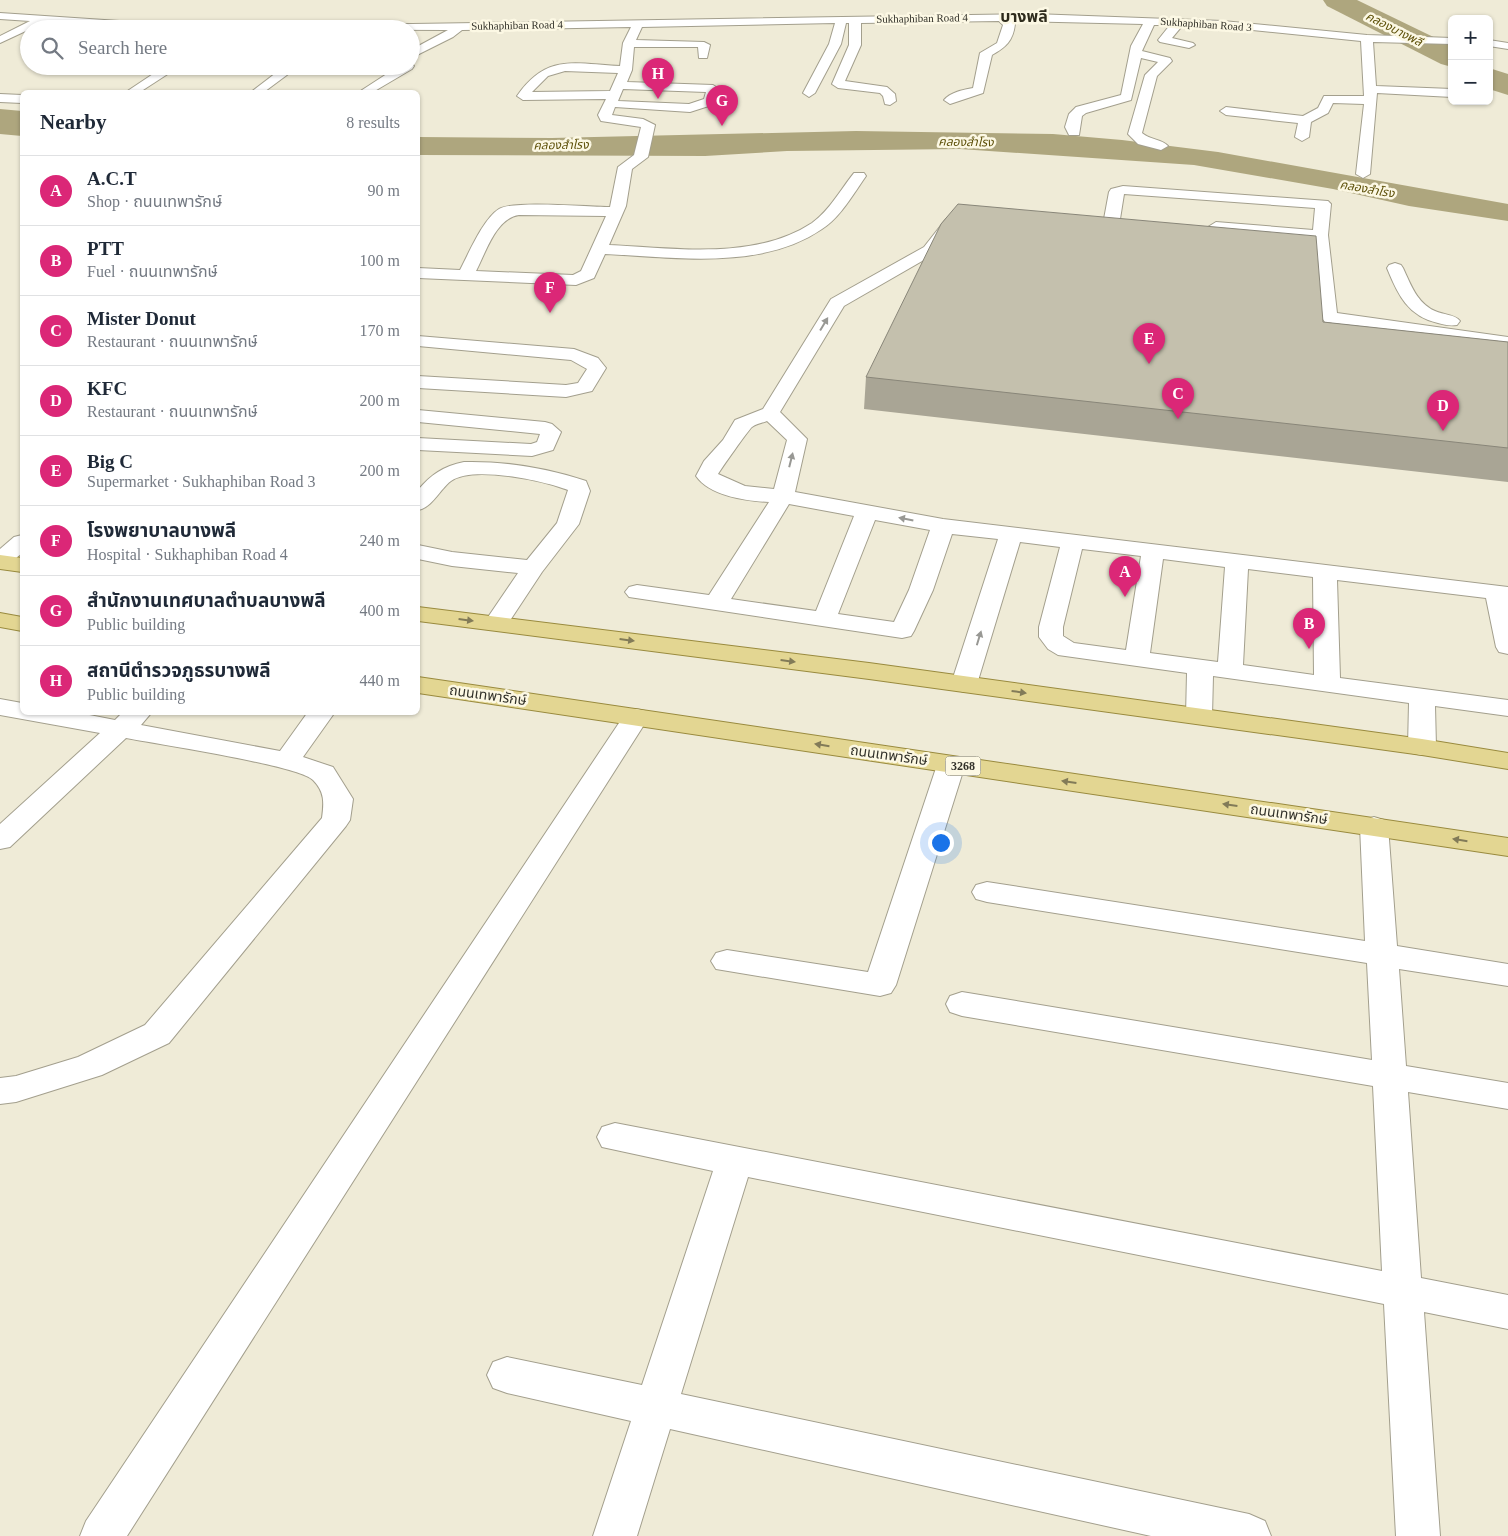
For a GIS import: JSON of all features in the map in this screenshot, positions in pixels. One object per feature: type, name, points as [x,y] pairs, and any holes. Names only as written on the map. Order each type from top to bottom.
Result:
[{"type":"main road","points":[[0,561],[20,565]]},
{"type":"main road","points":[[420,614],[964,684],[1422,747],[1508,761]]},
{"type":"main road","points":[[0,620],[20,624]]},
{"type":"main road","name":"ถนนเทพารักษ์","points":[[420,685],[1508,847]]},
{"type":"street","points":[[1108,6],[1116,19]]},
{"type":"street","name":"Sukhaphiban Road 3","points":[[1032,13],[1223,24],[1367,38],[1448,41]]},
{"type":"street","name":"Sukhaphiban Road 4","points":[[420,27],[855,19],[945,22],[1032,13]]},
{"type":"street","name":"Sukhaphiban Road 4","points":[[0,16],[41,20]]},
{"type":"street","points":[[950,100],[956,96],[979,90],[986,53],[1002,45],[1008,33],[1009,24],[1001,17]]},
{"type":"street","points":[[855,19],[855,45],[838,84],[883,90],[890,94],[890,101]]},
{"type":"street","points":[[809,93],[835,44],[841,20]]},
{"type":"street","points":[[1074,132],[1072,127],[1076,114],[1081,110],[1126,97],[1138,43],[1151,20]]},
{"type":"street","points":[[1179,22],[1164,40],[1189,45]]},
{"type":"street","points":[[420,273],[576,280],[588,274],[615,212],[625,167],[641,157],[649,130],[648,125],[642,122],[606,118],[626,70],[629,43],[638,24]]},
{"type":"street","points":[[420,50],[449,35],[458,26]]},
{"type":"street","points":[[0,40],[20,30]]},
{"type":"street","points":[[1363,174],[1371,95],[1367,38]]},
{"type":"street","points":[[629,43],[699,44],[704,45],[703,56]]},
{"type":"street","points":[[1493,44],[1508,46]]},
{"type":"street","points":[[420,53],[428,54],[420,59]]},
{"type":"street","points":[[1136,53],[1166,61],[1151,75],[1135,134],[1143,141],[1161,146]]},
{"type":"street","points":[[615,94],[643,107],[690,108],[710,101],[713,89],[669,82],[615,94],[523,96],[536,79],[548,71],[561,68],[626,70]]},
{"type":"street","points":[[135,90],[159,75]]},
{"type":"street","points":[[260,90],[281,75]]},
{"type":"street","points":[[368,90],[393,75]]},
{"type":"street","points":[[1226,111],[1306,120],[1323,110],[1328,99],[1371,95],[1448,93]]},
{"type":"street","points":[[0,98],[20,99]]},
{"type":"street","points":[[1302,137],[1306,120]]},
{"type":"street","points":[[599,249],[716,252],[766,248],[818,226],[859,176]]},
{"type":"street","points":[[1133,214],[1108,216],[1116,192],[1123,190],[1323,204],[1320,227],[1327,313],[1331,318],[1508,342]]},
{"type":"street","points":[[465,276],[494,223],[504,212],[519,210],[615,212]]},
{"type":"street","points":[[1232,213],[1252,214]]},
{"type":"street","points":[[1281,216],[1320,227]]},
{"type":"street","points":[[967,217],[952,221],[937,244],[930,250],[837,303],[770,413],[742,424],[730,443],[714,460],[707,476],[724,488],[752,495],[783,496],[943,526],[1503,593],[1508,647]]},
{"type":"street","points":[[1201,226],[1320,227]]},
{"type":"street","points":[[1395,268],[1409,301],[1426,315],[1508,329]]},
{"type":"street","points":[[420,342],[473,355],[574,355],[591,362],[597,368],[585,387],[566,391],[438,371]]},
{"type":"street","points":[[438,371],[473,355]]},
{"type":"street","points":[[716,603],[783,496],[797,439],[770,413]]},
{"type":"street","points":[[420,416],[545,428],[551,432],[546,446],[532,450],[420,444]]},
{"type":"street","points":[[420,501],[430,488],[453,470],[462,469],[492,469],[550,478],[578,486],[579,490],[568,524],[533,568],[496,623]]},
{"type":"street","points":[[825,618],[867,512]]},
{"type":"street","points":[[637,592],[825,618],[902,631],[921,590],[943,526]]},
{"type":"street","points":[[964,684],[1011,534]]},
{"type":"street","points":[[1073,541],[1051,637],[1057,644],[1067,650],[1508,708]]},
{"type":"street","points":[[0,561],[20,544]]},
{"type":"street","points":[[1137,658],[1153,550]]},
{"type":"street","points":[[420,552],[452,559],[533,568]]},
{"type":"street","points":[[1230,670],[1237,560]]},
{"type":"street","points":[[1324,571],[1326,684]]},
{"type":"street","points":[[1199,716],[1200,667]]},
{"type":"street","points":[[1422,696],[1422,747]]},
{"type":"street","points":[[0,707],[20,711]]},
{"type":"street","points":[[0,1091],[16,1089],[90,1066],[157,1034],[336,820],[339,798],[323,773],[287,760],[129,721],[63,715]]},
{"type":"street","points":[[287,760],[320,715]]},
{"type":"street","points":[[102,1536],[636,717]]},
{"type":"street","points":[[0,840],[129,721]]},
{"type":"street","points":[[727,961],[880,985],[951,765]]},
{"type":"street","points":[[1374,826],[1418,1536]]},
{"type":"street","points":[[987,892],[1508,975]]},
{"type":"street","points":[[962,1004],[1390,1074],[1508,1096]]},
{"type":"street","points":[[615,1137],[1508,1312]]},
{"type":"street","points":[[615,1536],[735,1160]]},
{"type":"street","points":[[507,1375],[1249,1536]]},
{"type":"water","points":[[0,109],[20,111],[20,136],[0,134]]},
{"type":"water","name":"คลองสำโรง","points":[[856,131],[1053,134],[1122,140],[1218,152],[1508,204],[1508,221],[1409,206],[1333,189],[1194,165],[960,149],[787,151],[705,156],[420,155],[420,137],[552,138]]},
{"type":"building","points":[[958,204],[1316,236],[1323,322],[1508,342],[1508,448],[866,377],[941,224]]},
{"type":"waterway","name":"คลองบางพลี","points":[[1336,0],[1448,56]]},
{"type":"waterway","name":"คลองบางพลี","points":[[1493,79],[1508,86]]},
{"type":"place","name":"สถานีตำรวจภูธรบางพลี","points":[[658,99]]},
{"type":"place","name":"สำนักงานเทศบาลตำบลบางพลี","points":[[722,126]]},
{"type":"place","name":"โรงพยาบาลบางพลี","points":[[550,313]]},
{"type":"place","name":"Big C","points":[[1149,364]]},
{"type":"place","name":"Mister Donut","points":[[1178,419]]},
{"type":"place","name":"KFC","points":[[1443,431]]},
{"type":"place","name":"A.C.T","points":[[1125,597]]},
{"type":"place","name":"PTT","points":[[1309,649]]},
{"type":"district","name":"บางพลี","points":[[1024,16]]}]
